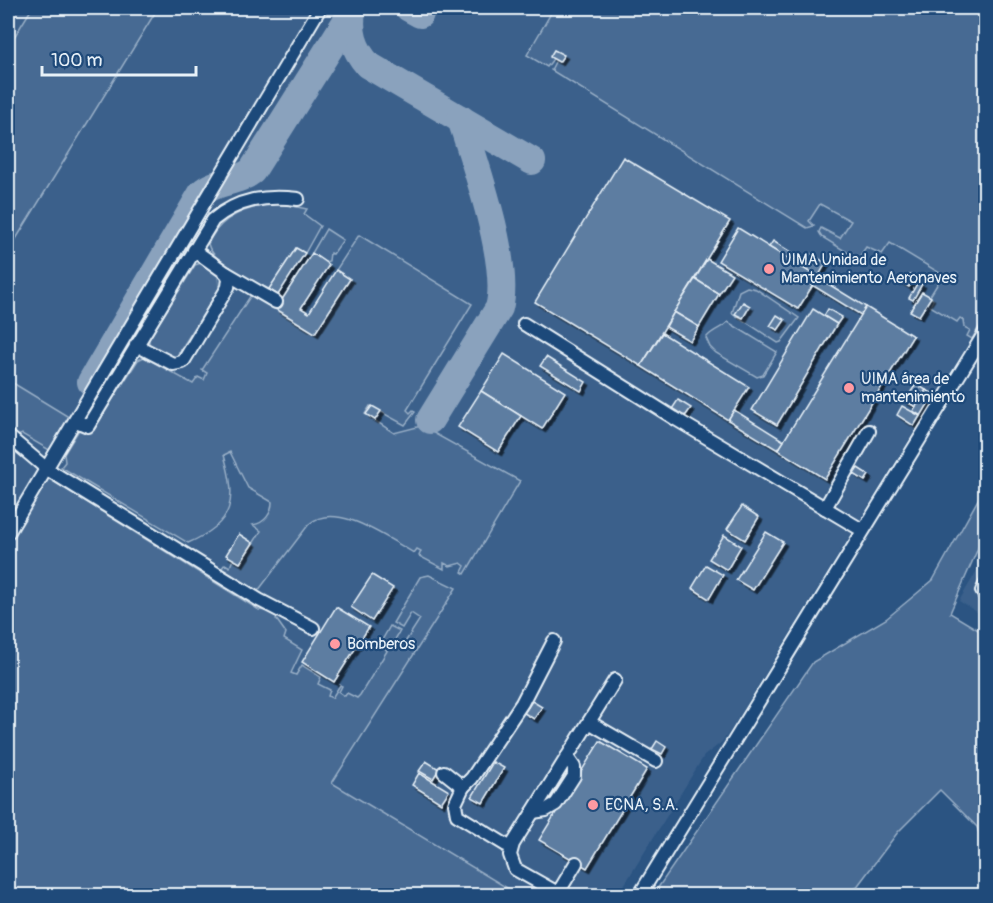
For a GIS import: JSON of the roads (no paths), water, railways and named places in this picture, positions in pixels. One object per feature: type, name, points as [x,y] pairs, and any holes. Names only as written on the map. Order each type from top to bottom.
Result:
[{"type":"street","points":[[8,533],[321,8]]},
{"type":"street","points":[[76,421],[88,426],[213,220],[235,206],[269,198],[298,198]]},
{"type":"street","points":[[194,250],[226,273],[276,302]]},
{"type":"street","points":[[136,345],[173,364],[183,362],[226,291],[229,281],[226,273]]},
{"type":"street","points":[[226,291],[234,284],[241,282]]},
{"type":"street","points":[[524,324],[674,418],[862,530]]},
{"type":"street","points":[[639,896],[862,530],[986,332]]},
{"type":"street","points":[[825,508],[869,431]]},
{"type":"street","points":[[8,436],[47,469],[259,600],[314,628]]},
{"type":"street","points":[[986,583],[982,591],[986,597]]},
{"type":"street","points":[[554,641],[522,703],[472,778],[463,787],[455,804],[455,812],[510,848],[515,869],[561,894],[576,863]]},
{"type":"street","points":[[510,848],[615,680]]},
{"type":"street","points":[[589,722],[656,761]]},
{"type":"street","points":[[444,772],[463,787]]},
{"type":"place","name":"UIMA Unidad de Mantenimiento Aeronaves","points":[[769,269]]},
{"type":"place","name":"UIMA área de mantenimiento","points":[[849,388]]},
{"type":"place","name":"Bomberos","points":[[335,644]]},
{"type":"place","name":"ECNA, S.A.","points":[[593,805]]}]
